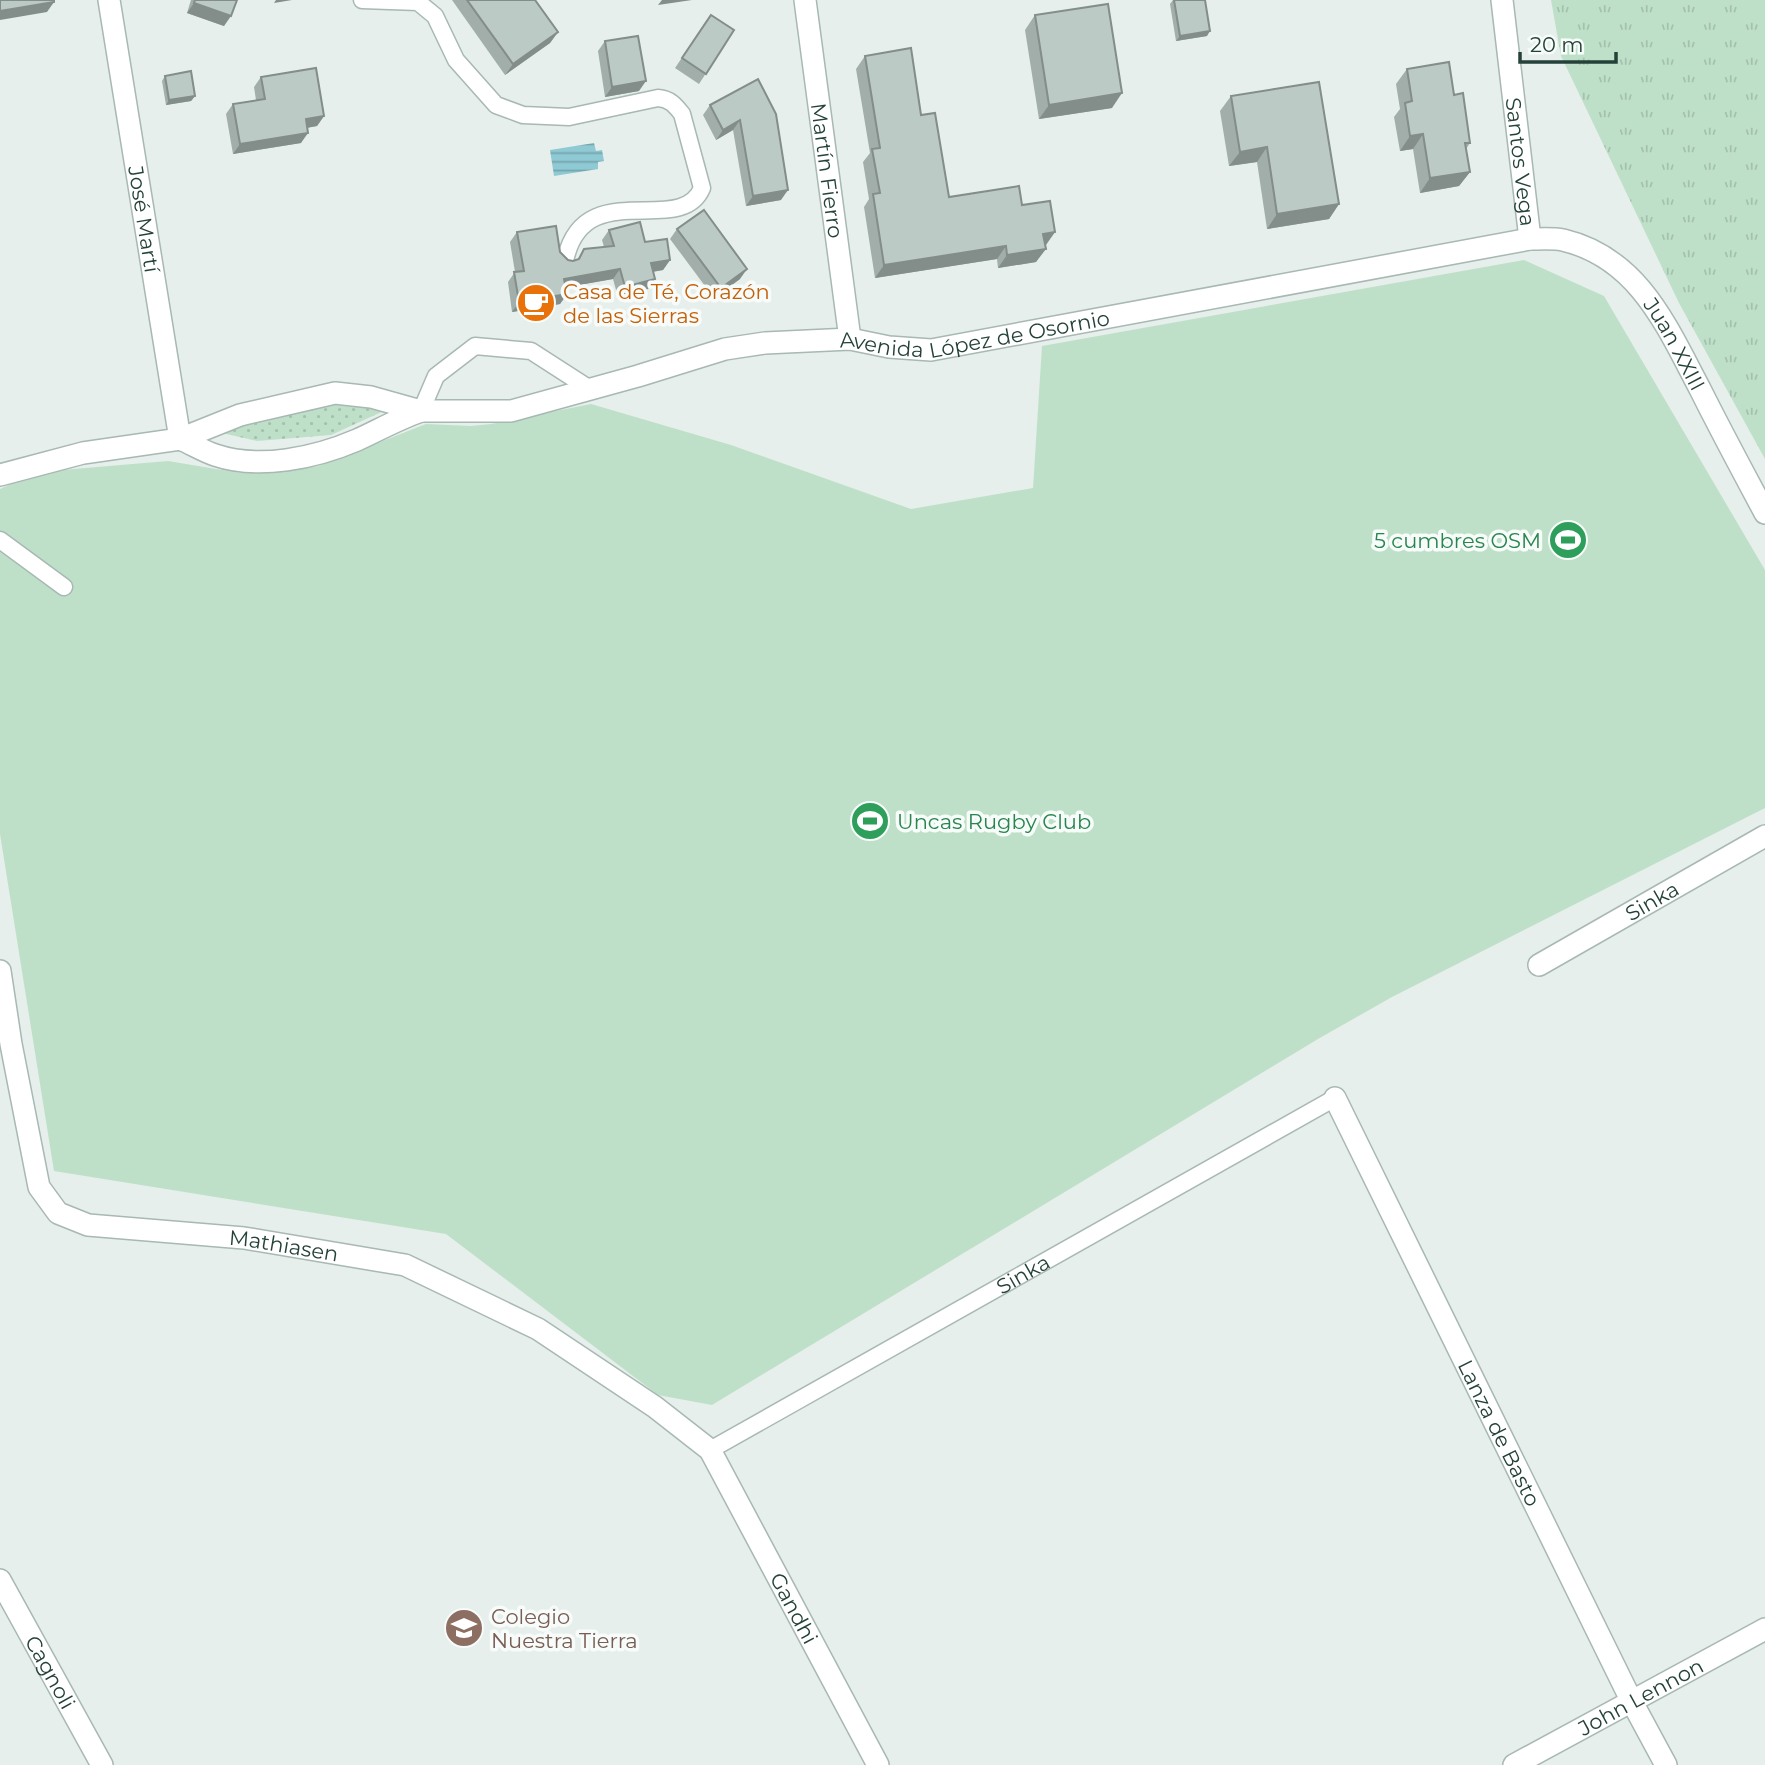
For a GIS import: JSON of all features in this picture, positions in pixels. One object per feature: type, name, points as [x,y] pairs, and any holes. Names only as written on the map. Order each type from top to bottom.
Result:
[{"type":"street","name":"José Martí","points":[[109,0],[180,439]]},
{"type":"street","name":"Martín Fierro","points":[[805,0],[850,339]]},
{"type":"street","name":"Santos Vega","points":[[1502,0],[1530,239]]},
{"type":"street","name":"Avenida López de Osornio","points":[[0,475],[83,453],[180,439],[240,415],[335,393],[371,397],[421,411],[511,411],[725,349],[765,343],[850,339],[889,347],[931,350],[1530,239]]},
{"type":"street","name":"Juan XXIII","points":[[1530,239],[1561,239],[1579,246],[1623,270],[1641,288],[1672,336],[1765,513]]},
{"type":"street","name":"Avenida López de Osornio","points":[[180,439],[213,454],[242,460],[299,457],[329,451],[421,411]]},
{"type":"street","name":"Sinka","points":[[1539,965],[1765,836]]},
{"type":"street","name":"Mathiasen","points":[[0,971],[5,1047],[39,1187],[58,1213],[88,1225],[244,1238],[405,1265],[538,1329],[655,1407],[710,1450]]},
{"type":"street","name":"Lanza de Basto","points":[[1335,1098],[1632,1702],[1666,1765]]},
{"type":"street","name":"Gandhi","points":[[710,1450],[877,1765]]},
{"type":"street","name":"Cagnoli","points":[[0,1580],[102,1765]]},
{"type":"street","name":"John Lennon","points":[[1514,1765],[1765,1629]]},
{"type":"lane","points":[[362,0],[418,2],[435,16],[456,60],[496,105],[523,116],[569,117],[658,98],[674,104],[682,114],[702,188],[698,197],[683,208],[606,212],[594,218],[575,236],[565,261]]},
{"type":"lane","points":[[421,411],[436,376],[475,346],[531,351],[590,389]]},
{"type":"lane","points":[[0,540],[64,587]]},
{"type":"lane","name":"Sinka","points":[[710,1450],[1335,1098]]},
{"type":"green space","points":[[1551,0],[1765,0],[1765,459],[1679,303],[1561,56]]},
{"type":"green space","name":"Uncas Rugby Club","points":[[1524,260],[1604,296],[1765,570],[1765,808],[1392,997],[712,1405],[658,1395],[446,1234],[54,1171],[0,834],[0,489],[38,472],[168,461],[240,473],[319,466],[426,424],[491,424],[591,404],[731,445],[911,509],[1033,488],[1042,346]]},
{"type":"green space","points":[[340,401],[386,410],[331,435],[257,441],[222,433],[292,411]]},
{"type":"water","points":[[594,143],[596,151],[602,150],[604,161],[598,162],[598,169],[554,176],[550,150]]},
{"type":"building","points":[[0,0],[54,0],[54,2],[0,11]]},
{"type":"building","points":[[195,0],[237,0],[231,16],[194,3]]},
{"type":"building","points":[[467,0],[535,0],[558,32],[513,64]]},
{"type":"building","points":[[1174,0],[1205,0],[1210,31],[1180,36]]},
{"type":"building","points":[[1108,4],[1122,93],[1049,105],[1035,15]]},
{"type":"building","points":[[711,15],[734,30],[706,74],[682,58]]},
{"type":"building","points":[[638,36],[646,81],[612,87],[605,41]]},
{"type":"building","points":[[911,48],[921,115],[935,113],[949,197],[1019,186],[1022,205],[1050,201],[1055,232],[1043,234],[1046,249],[1007,255],[1006,246],[884,265],[873,194],[880,193],[872,149],[880,148],[865,56]]},
{"type":"building","points":[[1449,62],[1454,95],[1463,93],[1470,143],[1465,143],[1470,172],[1430,178],[1423,134],[1410,136],[1405,103],[1412,101],[1407,69]]},
{"type":"building","points":[[316,68],[324,116],[306,119],[308,133],[240,144],[233,104],[265,99],[261,77]]},
{"type":"building","points":[[191,71],[195,96],[169,100],[165,76]]},
{"type":"building","points":[[758,79],[776,114],[788,190],[753,196],[740,120],[723,130],[710,105]]},
{"type":"building","points":[[1319,82],[1339,204],[1277,214],[1267,147],[1240,152],[1231,96]]},
{"type":"building","points":[[704,210],[747,269],[721,288],[677,229]]},
{"type":"building","points":[[640,222],[645,242],[667,239],[670,260],[651,263],[655,279],[625,287],[620,269],[564,279],[567,294],[519,302],[514,272],[524,271],[517,232],[556,226],[560,252],[573,261],[579,259],[584,249],[614,246],[609,230]]},
{"type":"place","name":"Casa de Té, Corazón de las Sierras","points":[[536,303]]},
{"type":"place","name":"5 cumbres OSM","points":[[1568,540]]},
{"type":"place","name":"Uncas Rugby Club","points":[[870,821]]},
{"type":"place","name":"Colegio Nuestra Tierra","points":[[464,1628]]}]
